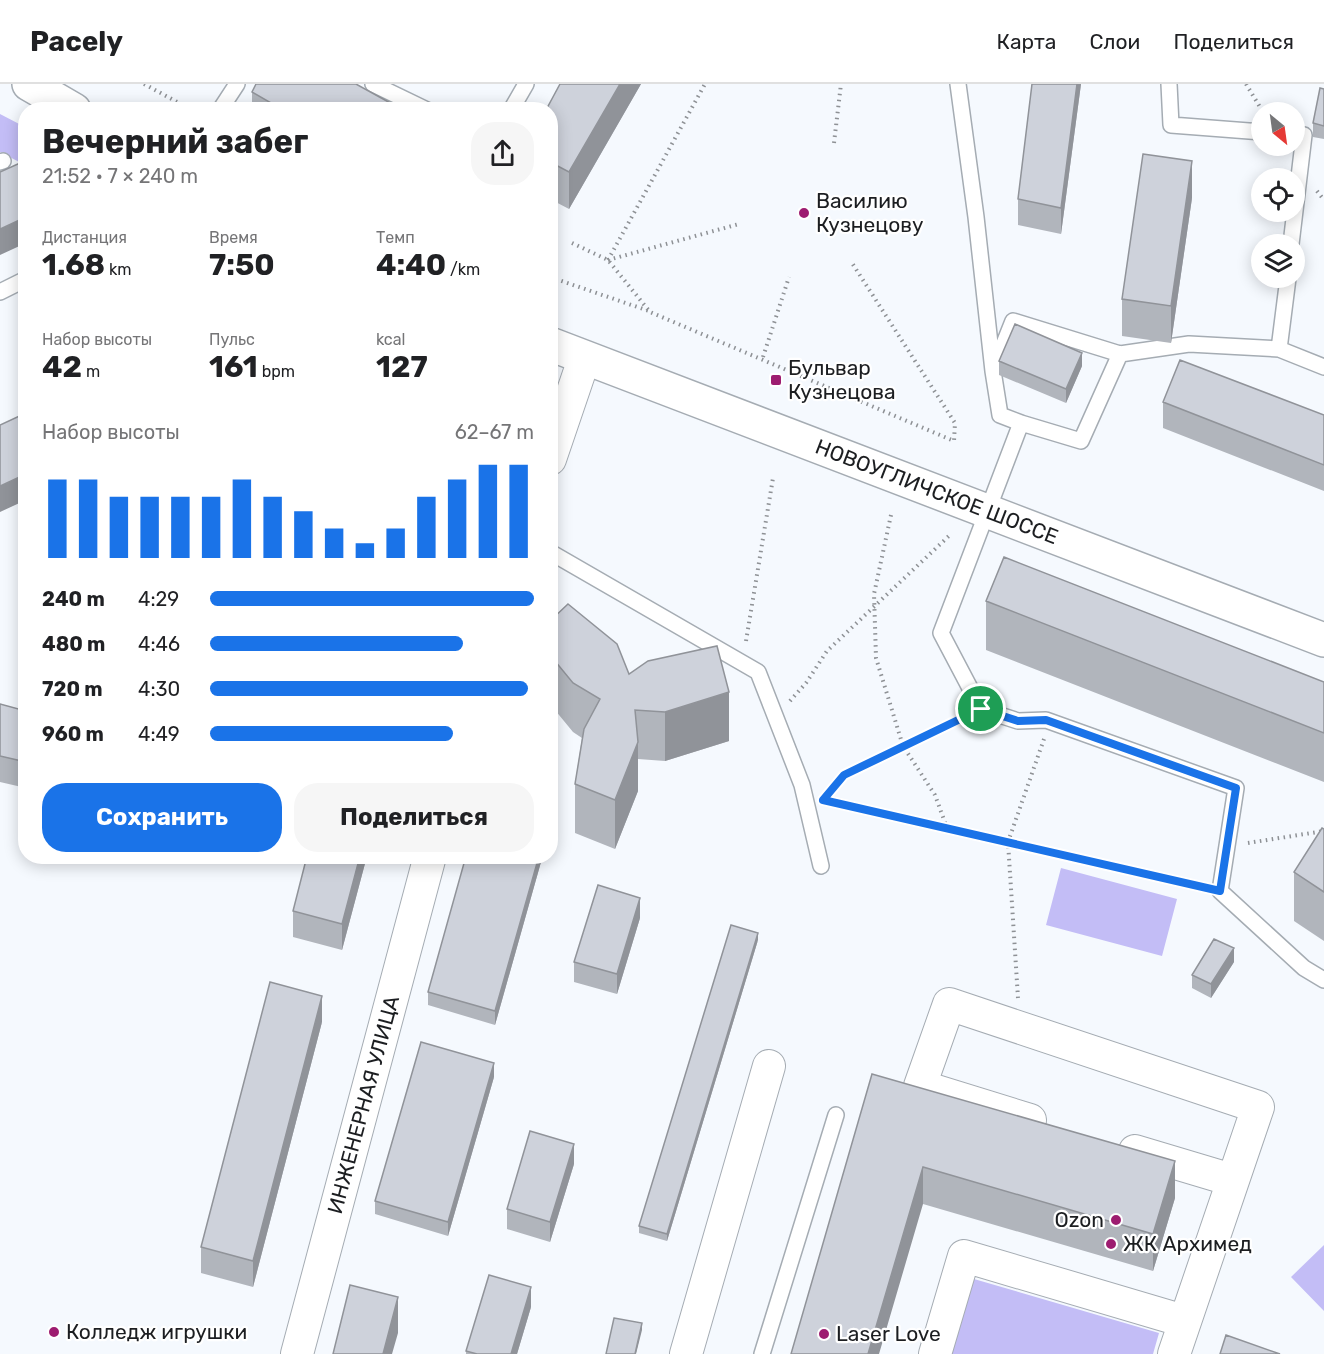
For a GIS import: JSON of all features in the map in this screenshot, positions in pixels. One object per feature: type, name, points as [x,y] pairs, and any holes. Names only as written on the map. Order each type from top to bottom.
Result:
[{"type":"main road","points":[[28,84],[60,102]]},
{"type":"main road","name":"НОВОУГЛИЧСКОЕ ШОССЕ","points":[[558,347],[1324,640]]},
{"type":"street","points":[[558,435],[584,358]]},
{"type":"street","name":"ИНЖЕНЕРНАЯ УЛИЦА","points":[[297,1354],[428,864]]},
{"type":"street","points":[[1053,1127],[920,1086],[949,1004],[1258,1107],[1174,1354]]},
{"type":"street","points":[[686,1354],[769,1066]]},
{"type":"street","points":[[1109,1144],[1232,1180]]},
{"type":"street","points":[[935,1354],[964,1256],[1184,1321]]},
{"type":"lane","points":[[225,102],[237,84]]},
{"type":"lane","points":[[373,84],[410,102]]},
{"type":"lane","points":[[516,102],[526,84]]},
{"type":"lane","points":[[958,84],[1000,415],[1081,441],[1120,354]]},
{"type":"lane","points":[[1169,84],[1171,125],[1251,131]]},
{"type":"lane","points":[[1293,234],[1302,156]]},
{"type":"lane","points":[[0,292],[18,283]]},
{"type":"lane","points":[[1279,349],[1287,288]]},
{"type":"lane","points":[[993,371],[1013,321],[1120,354],[1189,344],[1279,349],[1324,368]]},
{"type":"lane","points":[[1021,423],[941,633],[981,709],[1018,721],[1050,722],[1236,788],[1220,891],[1304,968],[1324,980]]},
{"type":"lane","points":[[558,557],[758,672],[777,715],[802,785],[820,866]]},
{"type":"lane","points":[[762,1354],[836,1115]]},
{"type":"path","points":[[144,84],[177,102]]},
{"type":"path","points":[[608,260],[705,84]]},
{"type":"path","points":[[834,143],[841,84]]},
{"type":"path","points":[[1246,84],[1257,102]]},
{"type":"path","points":[[608,260],[739,224]]},
{"type":"path","points":[[572,243],[608,260],[650,312]]},
{"type":"path","points":[[558,280],[650,312],[763,357],[954,441],[955,423],[852,263]]},
{"type":"path","points":[[763,357],[789,277]]},
{"type":"path","points":[[742,663],[773,478]]},
{"type":"path","points":[[891,515],[874,607],[876,658],[903,746],[935,795],[947,828]]},
{"type":"path","points":[[777,715],[806,683],[827,651],[951,534]]},
{"type":"path","points":[[823,800],[844,775],[981,709]]},
{"type":"path","points":[[1020,1028],[1008,842],[1050,722]]},
{"type":"path","points":[[802,785],[823,800],[1220,891]]},
{"type":"path","points":[[1226,847],[1324,831]]},
{"type":"shaded area","points":[[0,114],[18,123],[18,161],[0,152]]},
{"type":"shaded area","points":[[1061,868],[1177,899],[1162,956],[1046,925]]},
{"type":"shaded area","points":[[1324,1245],[1324,1311],[1291,1277]]},
{"type":"shaded area","points":[[974,1279],[1159,1333],[1153,1354],[951,1354]]},
{"type":"building","points":[[256,84],[356,84],[389,102],[269,102],[252,92]]},
{"type":"building","points":[[560,84],[620,84],[569,172],[558,166],[558,102],[550,102]]},
{"type":"building","points":[[1032,84],[1077,84],[1061,208],[1018,199]]},
{"type":"building","points":[[1320,88],[1324,89],[1324,126],[1313,123]]},
{"type":"building","points":[[1143,154],[1192,161],[1171,306],[1122,299]]},
{"type":"building","points":[[18,164],[18,221],[0,229],[0,172]]},
{"type":"building","points":[[1015,324],[1082,353],[1066,389],[999,361]]},
{"type":"building","points":[[1180,360],[1324,415],[1324,465],[1163,402]]},
{"type":"building","points":[[18,417],[18,478],[0,486],[0,425]]},
{"type":"building","points":[[1004,557],[1324,682],[1324,733],[986,601]]},
{"type":"building","points":[[568,604],[617,644],[629,674],[648,661],[717,646],[729,692],[665,712],[635,710],[638,742],[615,800],[575,784],[584,729],[600,699],[573,683],[558,665],[558,613]]},
{"type":"building","points":[[0,704],[18,709],[18,760],[0,756]]},
{"type":"building","points":[[1322,828],[1324,829],[1324,892],[1294,872]]},
{"type":"building","points":[[305,864],[358,864],[342,924],[293,911]]},
{"type":"building","points":[[464,864],[537,864],[495,1011],[428,992]]},
{"type":"building","points":[[598,885],[640,898],[617,974],[574,962]]},
{"type":"building","points":[[731,925],[758,933],[667,1234],[639,1226]]},
{"type":"building","points":[[1214,939],[1234,948],[1211,984],[1192,975]]},
{"type":"building","points":[[270,982],[322,996],[253,1261],[201,1247]]},
{"type":"building","points":[[421,1042],[494,1063],[448,1222],[375,1201]]},
{"type":"building","name":"ЖК Архимед","points":[[872,1074],[1175,1161],[1153,1234],[923,1167],[868,1354],[791,1354]]},
{"type":"building","points":[[530,1131],[574,1144],[550,1222],[507,1209]]},
{"type":"building","points":[[489,1275],[531,1287],[511,1354],[477,1354],[466,1351]]},
{"type":"building","points":[[350,1285],[398,1297],[383,1354],[333,1354]]},
{"type":"building","points":[[614,1318],[642,1323],[635,1354],[606,1354]]},
{"type":"building","points":[[1226,1335],[1280,1354],[1220,1354]]},
{"type":"place","name":"Василию Кузнецову","points":[[804,213]]},
{"type":"place","name":"Бульвар Кузнецова","points":[[776,380]]},
{"type":"place","name":"Ozon","points":[[1116,1220]]},
{"type":"place","name":"ЖК Архимед","points":[[1111,1244]]},
{"type":"place","name":"Колледж игрушки","points":[[54,1332]]},
{"type":"place","name":"Laser Love","points":[[824,1334]]},
{"type":"route","points":[[981,709],[1018,721],[1046,720],[1236,788],[1220,891],[823,800],[844,775],[981,709]]}]
